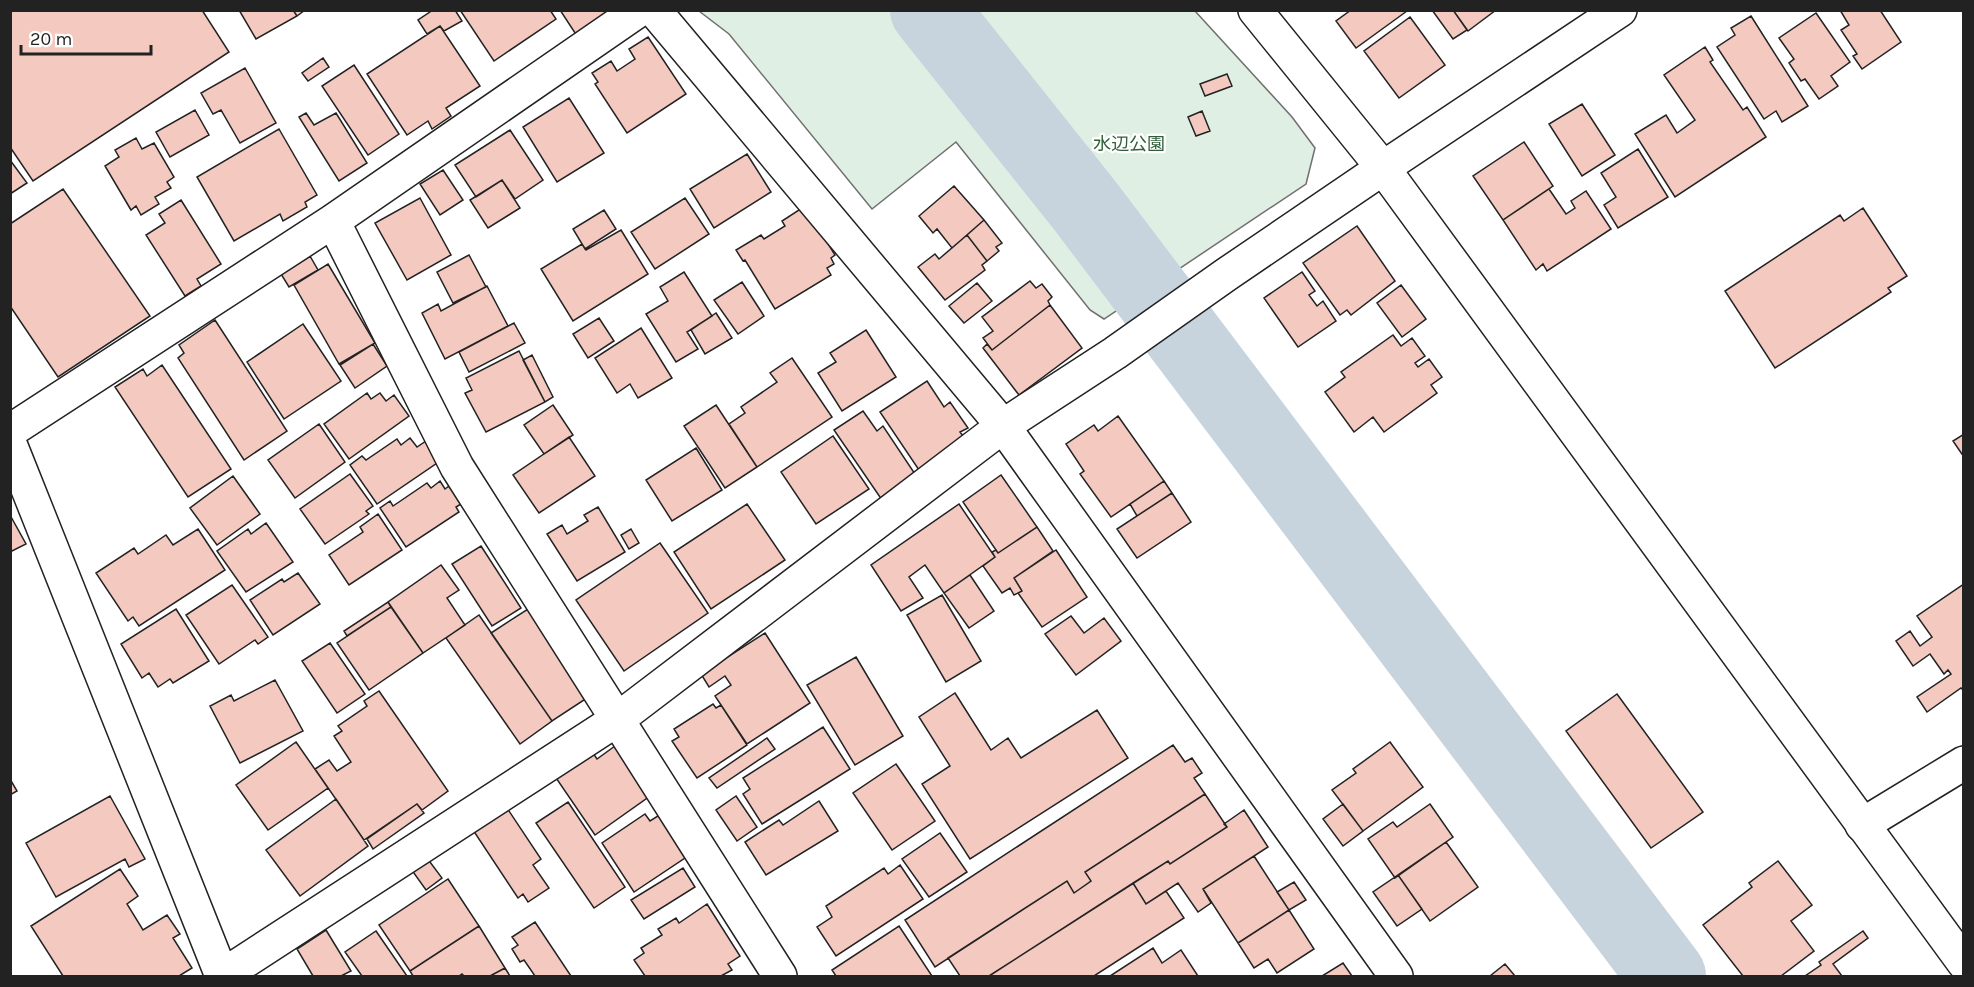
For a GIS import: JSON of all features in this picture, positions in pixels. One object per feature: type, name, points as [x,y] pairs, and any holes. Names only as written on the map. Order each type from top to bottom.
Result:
[{"type":"street","points":[[10,431],[333,221],[639,10]]},
{"type":"street","points":[[654,10],[1003,426],[1396,976]]},
{"type":"street","points":[[1255,10],[1383,168],[1964,963]]},
{"type":"street","points":[[10,444],[222,976],[618,719],[1003,426],[1620,10]]},
{"type":"street","points":[[333,221],[456,467],[780,976]]},
{"type":"street","points":[[1862,825],[1964,763]]},
{"type":"green space","name":"水辺公園","points":[[699,11],[1195,11],[1292,117],[1315,148],[1306,184],[1104,319],[1090,310],[956,142],[872,209],[729,34]]},
{"type":"building","points":[[14,10],[202,10],[229,52],[33,181],[10,147],[10,13]]},
{"type":"building","points":[[239,10],[293,10],[297,16],[256,39]]},
{"type":"building","points":[[293,10],[305,10],[297,16]]},
{"type":"building","points":[[433,10],[455,10],[462,21],[444,31],[440,26],[427,34],[418,20]]},
{"type":"building","points":[[460,10],[550,10],[556,19],[494,61]]},
{"type":"building","points":[[560,10],[615,10],[577,36]]},
{"type":"building","points":[[1351,10],[1407,11],[1356,48],[1336,21]]},
{"type":"building","points":[[1432,10],[1453,10],[1467,30],[1453,39]]},
{"type":"building","points":[[1453,10],[1496,10],[1468,31]]},
{"type":"building","points":[[1840,10],[1880,10],[1901,42],[1862,69],[1853,56],[1857,54],[1841,30],[1849,25]]},
{"type":"building","points":[[1816,13],[1850,62],[1831,76],[1838,86],[1819,99],[1805,79],[1801,81],[1789,63],[1794,59],[1779,38]]},
{"type":"building","points":[[1751,16],[1808,106],[1782,122],[1776,111],[1764,119],[1717,47],[1735,35],[1731,28]]},
{"type":"building","points":[[1410,17],[1445,65],[1399,98],[1364,51]]},
{"type":"building","points":[[440,26],[480,86],[446,108],[451,116],[432,129],[428,121],[407,135],[367,74]]},
{"type":"building","points":[[648,37],[686,94],[627,133],[595,84],[598,82],[592,73],[611,61],[617,71],[635,59],[629,49]]},
{"type":"building","points":[[1705,47],[1713,60],[1710,62],[1743,110],[1747,107],[1766,137],[1675,197],[1635,134],[1666,115],[1677,133],[1695,120],[1664,75]]},
{"type":"building","points":[[323,58],[329,67],[308,81],[302,73]]},
{"type":"building","points":[[354,65],[399,134],[368,155],[322,86]]},
{"type":"building","points":[[245,68],[276,123],[240,143],[221,110],[213,114],[201,93]]},
{"type":"building","points":[[1227,74],[1232,86],[1205,96],[1200,84]]},
{"type":"building","points":[[569,98],[604,153],[557,182],[523,127]]},
{"type":"building","points":[[1582,104],[1615,155],[1582,176],[1549,124]]},
{"type":"building","points":[[195,110],[209,135],[170,157],[156,132]]},
{"type":"building","points":[[1202,111],[1210,131],[1196,136],[1188,117]]},
{"type":"building","points":[[306,113],[314,125],[336,113],[367,163],[339,181],[299,117]]},
{"type":"building","points":[[279,129],[317,195],[305,202],[307,207],[283,221],[280,214],[234,241],[197,177]]},
{"type":"building","points":[[510,130],[543,180],[515,199],[502,180],[476,197],[455,165]]},
{"type":"building","points":[[136,138],[142,149],[154,143],[174,177],[167,182],[171,188],[155,197],[159,204],[141,215],[136,206],[131,210],[105,166],[119,157],[115,150]]},
{"type":"building","points":[[1524,142],[1553,186],[1503,220],[1473,176]]},
{"type":"building","points":[[1638,149],[1668,197],[1618,228],[1604,205],[1616,197],[1601,173]]},
{"type":"building","points":[[747,154],[771,192],[714,228],[690,189]]},
{"type":"building","points":[[10,160],[27,183],[10,194]]},
{"type":"building","points":[[443,170],[463,200],[440,215],[420,184]]},
{"type":"building","points":[[502,180],[520,208],[488,228],[470,200]]},
{"type":"building","points":[[954,186],[984,220],[952,248],[937,229],[933,233],[919,216]]},
{"type":"building","points":[[63,189],[150,316],[58,377],[10,306],[10,224]]},
{"type":"building","points":[[1549,189],[1566,214],[1575,208],[1571,201],[1586,191],[1611,229],[1547,271],[1543,264],[1536,270],[1503,220]]},
{"type":"building","points":[[420,198],[451,255],[407,280],[375,223]]},
{"type":"building","points":[[685,198],[709,234],[655,269],[631,232]]},
{"type":"building","points":[[181,200],[221,264],[197,279],[201,286],[185,296],[146,235],[165,223],[159,214]]},
{"type":"building","points":[[805,206],[835,255],[831,258],[834,264],[827,268],[831,275],[775,309],[745,260],[743,261],[736,250],[761,235],[764,239],[785,226],[782,221]]},
{"type":"building","points":[[1863,208],[1907,276],[1888,288],[1891,292],[1775,368],[1725,291],[1840,215],[1844,221]]},
{"type":"building","points":[[604,210],[616,229],[585,249],[573,229]]},
{"type":"building","points":[[984,220],[1002,243],[996,247],[999,251],[987,261],[967,235]]},
{"type":"building","points":[[1357,226],[1395,281],[1351,315],[1347,310],[1340,315],[1303,263]]},
{"type":"building","points":[[621,230],[648,274],[573,321],[541,269],[582,244],[586,250]]},
{"type":"building","points":[[967,235],[987,261],[982,265],[985,270],[945,300],[918,267],[935,254],[939,259]]},
{"type":"building","points":[[469,255],[486,287],[453,303],[437,272]]},
{"type":"building","points":[[310,256],[318,270],[289,287],[281,274]]},
{"type":"building","points":[[328,264],[375,343],[339,364],[294,285]]},
{"type":"building","points":[[684,272],[712,316],[687,332],[698,349],[676,362],[646,314],[668,301],[660,287]]},
{"type":"building","points":[[1302,272],[1315,291],[1309,295],[1317,306],[1323,301],[1336,321],[1298,347],[1264,298]]},
{"type":"building","points":[[1030,281],[1036,288],[1042,284],[1052,297],[1048,301],[1050,305],[992,350],[983,338],[993,331],[982,317]]},
{"type":"building","points":[[742,282],[764,316],[738,334],[714,300]]},
{"type":"building","points":[[977,283],[992,301],[964,323],[949,306]]},
{"type":"building","points":[[1401,285],[1426,319],[1402,337],[1377,303]]},
{"type":"building","points":[[487,286],[508,326],[445,359],[422,313],[438,304],[441,311]]},
{"type":"building","points":[[1050,305],[1082,348],[1019,395],[983,348],[987,344],[992,350]]},
{"type":"building","points":[[716,313],[732,338],[705,354],[691,330]]},
{"type":"building","points":[[599,318],[614,341],[588,358],[573,334]]},
{"type":"building","points":[[215,320],[287,431],[244,460],[178,358],[184,353],[179,345]]},
{"type":"building","points":[[514,323],[525,343],[469,372],[459,352]]},
{"type":"building","points":[[303,324],[341,381],[284,419],[247,362]]},
{"type":"building","points":[[641,328],[672,378],[638,398],[630,384],[617,393],[595,358]]},
{"type":"building","points":[[866,330],[896,377],[842,411],[818,373],[836,362],[830,353]]},
{"type":"building","points":[[1393,335],[1401,346],[1412,338],[1425,356],[1415,363],[1418,367],[1429,359],[1442,377],[1431,385],[1437,393],[1384,432],[1373,417],[1354,432],[1325,392],[1345,377],[1341,372]]},
{"type":"building","points":[[373,344],[387,366],[355,388],[340,365]]},
{"type":"building","points":[[519,351],[545,402],[486,432],[465,393],[472,390],[466,378]]},
{"type":"building","points":[[532,355],[553,397],[545,402],[523,360]]},
{"type":"building","points":[[792,358],[832,417],[757,467],[729,424],[745,413],[741,407],[777,382],[770,373]]},
{"type":"building","points":[[162,365],[231,469],[188,497],[115,387],[143,369],[147,376]]},
{"type":"building","points":[[927,381],[944,407],[950,402],[968,428],[960,432],[967,441],[921,473],[880,412]]},
{"type":"building","points":[[367,393],[371,399],[380,393],[386,401],[394,395],[409,416],[349,459],[324,424]]},
{"type":"building","points":[[553,405],[573,435],[544,454],[524,425]]},
{"type":"building","points":[[716,405],[757,467],[725,488],[684,426]]},
{"type":"building","points":[[863,411],[877,431],[883,426],[917,477],[882,500],[834,430]]},
{"type":"building","points":[[1118,416],[1164,481],[1111,517],[1080,474],[1084,471],[1066,444],[1094,425],[1098,431]]},
{"type":"building","points":[[319,424],[345,462],[295,498],[268,460]]},
{"type":"building","points":[[1964,434],[1964,457],[1953,441]]},
{"type":"building","points":[[833,436],[869,489],[816,524],[781,472]]},
{"type":"building","points":[[569,437],[595,476],[539,513],[513,475]]},
{"type":"building","points":[[410,438],[417,447],[426,441],[440,461],[377,504],[350,465],[362,456],[366,460],[397,439],[401,445]]},
{"type":"building","points":[[696,448],[722,490],[672,521],[646,480]]},
{"type":"building","points":[[350,474],[373,506],[366,511],[369,514],[325,544],[300,509]]},
{"type":"building","points":[[1001,475],[1037,527],[998,553],[963,502]]},
{"type":"building","points":[[233,476],[260,514],[217,545],[190,508]]},
{"type":"building","points":[[440,481],[445,489],[449,486],[461,504],[456,507],[459,512],[406,547],[380,508],[390,501],[393,506],[427,483],[431,488]]},
{"type":"building","points":[[1164,481],[1172,493],[1137,516],[1130,504]]},
{"type":"building","points":[[1172,493],[1191,522],[1137,558],[1117,529]]},
{"type":"building","points":[[747,504],[785,560],[711,609],[674,552]]},
{"type":"building","points":[[959,504],[995,557],[944,593],[925,565],[909,577],[923,598],[901,611],[871,565]]},
{"type":"building","points":[[598,507],[625,552],[577,581],[547,534],[562,525],[567,534],[588,521],[584,515]]},
{"type":"building","points":[[378,514],[402,550],[349,585],[329,555],[363,532],[360,527]]},
{"type":"building","points":[[10,515],[26,544],[10,552]]},
{"type":"building","points":[[266,523],[293,562],[246,592],[217,551],[248,529],[251,534]]},
{"type":"building","points":[[1037,527],[1053,551],[1014,578],[1022,591],[1014,595],[1010,588],[1002,593],[983,566],[995,557],[992,552],[996,550],[998,553]]},
{"type":"building","points":[[198,529],[225,570],[139,626],[133,617],[128,621],[96,573],[134,548],[138,554],[166,535],[173,545]]},
{"type":"building","points":[[631,529],[639,543],[629,549],[621,535]]},
{"type":"building","points":[[660,543],[708,613],[624,671],[576,600]]},
{"type":"building","points":[[481,546],[521,608],[492,626],[452,564]]},
{"type":"building","points":[[1056,550],[1087,597],[1042,627],[1018,593],[1022,591],[1014,578]]},
{"type":"building","points":[[441,565],[459,590],[447,598],[465,625],[423,653],[388,602]]},
{"type":"building","points":[[298,573],[320,604],[273,635],[250,600],[282,579],[284,582]]},
{"type":"building","points":[[970,575],[994,611],[969,628],[944,593]]},
{"type":"building","points":[[1964,584],[1964,691],[1961,688],[1927,712],[1917,697],[1951,674],[1948,670],[1944,674],[1930,654],[1913,666],[1896,641],[1910,631],[1920,646],[1932,637],[1917,616]]},
{"type":"building","points":[[232,585],[268,637],[258,644],[255,640],[219,664],[186,615]]},
{"type":"building","points":[[942,595],[981,661],[946,682],[907,615]]},
{"type":"building","points":[[388,602],[391,607],[347,636],[344,631]]},
{"type":"building","points":[[391,607],[423,653],[369,690],[337,643]]},
{"type":"building","points":[[176,609],[209,661],[173,683],[170,679],[158,687],[149,673],[142,678],[121,644]]},
{"type":"building","points":[[528,609],[587,698],[552,721],[491,633]]},
{"type":"building","points":[[479,615],[552,721],[520,744],[446,638]]},
{"type":"building","points":[[1071,616],[1084,633],[1104,618],[1121,641],[1076,675],[1045,634]]},
{"type":"building","points":[[765,633],[810,703],[747,744],[715,696],[731,685],[725,676],[709,687],[701,674]]},
{"type":"building","points":[[330,643],[365,694],[337,713],[302,661]]},
{"type":"building","points":[[856,657],[903,736],[855,765],[807,685]]},
{"type":"building","points":[[275,680],[303,731],[240,763],[210,706],[231,695],[234,701]]},
{"type":"building","points":[[379,691],[448,791],[422,810],[417,804],[364,840],[315,769],[329,760],[337,771],[351,762],[334,736],[342,731],[338,726],[367,706],[364,701]]},
{"type":"building","points":[[955,693],[991,750],[1008,738],[1021,758],[1097,710],[1128,758],[970,859],[922,784],[950,766],[919,717]]},
{"type":"building","points":[[1617,694],[1703,812],[1651,848],[1566,731]]},
{"type":"building","points":[[713,704],[716,708],[721,705],[747,745],[697,778],[672,741],[679,737],[674,729]]},
{"type":"building","points":[[823,727],[850,769],[762,824],[743,794],[750,789],[743,778]]},
{"type":"building","points":[[767,738],[775,749],[717,788],[709,778]]},
{"type":"building","points":[[296,742],[328,788],[268,830],[236,785]]},
{"type":"building","points":[[1390,742],[1423,787],[1363,831],[1332,790],[1356,773],[1353,769]]},
{"type":"building","points":[[1173,745],[1185,762],[1192,758],[1202,773],[1194,778],[1205,794],[1085,872],[1091,881],[1074,893],[1067,881],[935,967],[905,920]]},
{"type":"building","points":[[615,746],[650,796],[595,835],[552,772],[589,747],[597,759]]},
{"type":"building","points":[[896,764],[935,821],[892,850],[853,793]]},
{"type":"building","points":[[10,779],[17,791],[10,795]]},
{"type":"building","points":[[1205,794],[1227,827],[1170,864],[1168,861],[989,976],[960,976],[948,958],[1067,881],[1074,893],[1091,881],[1085,872]]},
{"type":"building","points":[[110,796],[145,859],[129,867],[125,859],[56,897],[26,843]]},
{"type":"building","points":[[736,796],[757,827],[737,841],[716,810]]},
{"type":"building","points":[[336,799],[368,846],[300,896],[266,850]]},
{"type":"building","points":[[819,801],[838,831],[766,875],[745,842],[779,820],[783,825]]},
{"type":"building","points":[[568,802],[625,887],[594,908],[536,823]]},
{"type":"building","points":[[417,804],[424,813],[373,849],[367,839]]},
{"type":"building","points":[[1343,804],[1363,831],[1343,846],[1323,819]]},
{"type":"building","points":[[1430,804],[1453,837],[1395,878],[1368,839],[1393,822],[1397,827]]},
{"type":"building","points":[[505,805],[541,859],[533,865],[549,888],[528,902],[523,894],[518,898],[471,827]]},
{"type":"building","points":[[1244,810],[1268,847],[1203,889],[1211,903],[1198,912],[1178,883],[1146,904],[1133,883],[1168,861],[1170,864],[1227,827],[1224,824]]},
{"type":"building","points":[[645,814],[650,821],[661,814],[688,856],[634,892],[602,843]]},
{"type":"building","points":[[940,833],[967,872],[929,897],[902,859]]},
{"type":"building","points":[[1446,842],[1478,887],[1430,921],[1398,875]]},
{"type":"building","points":[[1254,856],[1289,910],[1238,943],[1203,889]]},
{"type":"building","points":[[427,858],[442,878],[426,890],[411,869]]},
{"type":"building","points":[[1778,861],[1812,905],[1791,921],[1814,951],[1781,976],[1743,976],[1703,925],[1752,887],[1749,883]]},
{"type":"building","points":[[900,865],[923,899],[836,956],[817,927],[832,917],[826,906],[884,868],[888,874]]},
{"type":"building","points":[[683,868],[695,887],[644,919],[631,900]]},
{"type":"building","points":[[120,869],[138,896],[127,904],[143,930],[167,915],[180,934],[173,938],[192,968],[179,976],[63,976],[31,926]]},
{"type":"building","points":[[1398,875],[1422,909],[1397,926],[1373,892]]},
{"type":"building","points":[[448,879],[479,926],[410,971],[379,925]]},
{"type":"building","points":[[1294,882],[1306,900],[1289,910],[1277,892]]},
{"type":"building","points":[[1133,883],[1146,904],[1166,891],[1184,918],[1094,976],[989,976]]},
{"type":"building","points":[[707,904],[740,956],[728,964],[732,970],[721,976],[645,976],[634,960],[644,953],[641,948],[662,935],[658,929],[676,918],[679,923]]},
{"type":"building","points":[[1289,910],[1314,949],[1277,973],[1268,959],[1254,968],[1238,943]]},
{"type":"building","points":[[535,922],[571,976],[535,976],[524,960],[520,962],[512,949],[518,945],[512,937]]},
{"type":"building","points":[[479,926],[505,968],[490,976],[464,976],[462,974],[459,976],[413,976],[410,971]]},
{"type":"building","points":[[899,926],[932,976],[836,976],[832,970]]},
{"type":"building","points":[[326,930],[351,971],[341,976],[313,976],[297,949]]},
{"type":"building","points":[[376,931],[407,976],[362,976],[345,952]]},
{"type":"building","points":[[1863,931],[1868,938],[1833,964],[1842,976],[1805,976],[1821,965],[1819,962]]},
{"type":"building","points":[[1153,948],[1162,963],[1181,950],[1198,976],[1110,976]]},
{"type":"building","points":[[1343,963],[1352,976],[1322,976]]},
{"type":"building","points":[[1505,964],[1515,976],[1490,976]]},
{"type":"building","points":[[505,968],[510,976],[490,976]]},
{"type":"waterway","points":[[929,10],[1086,207],[1667,976]]}]
